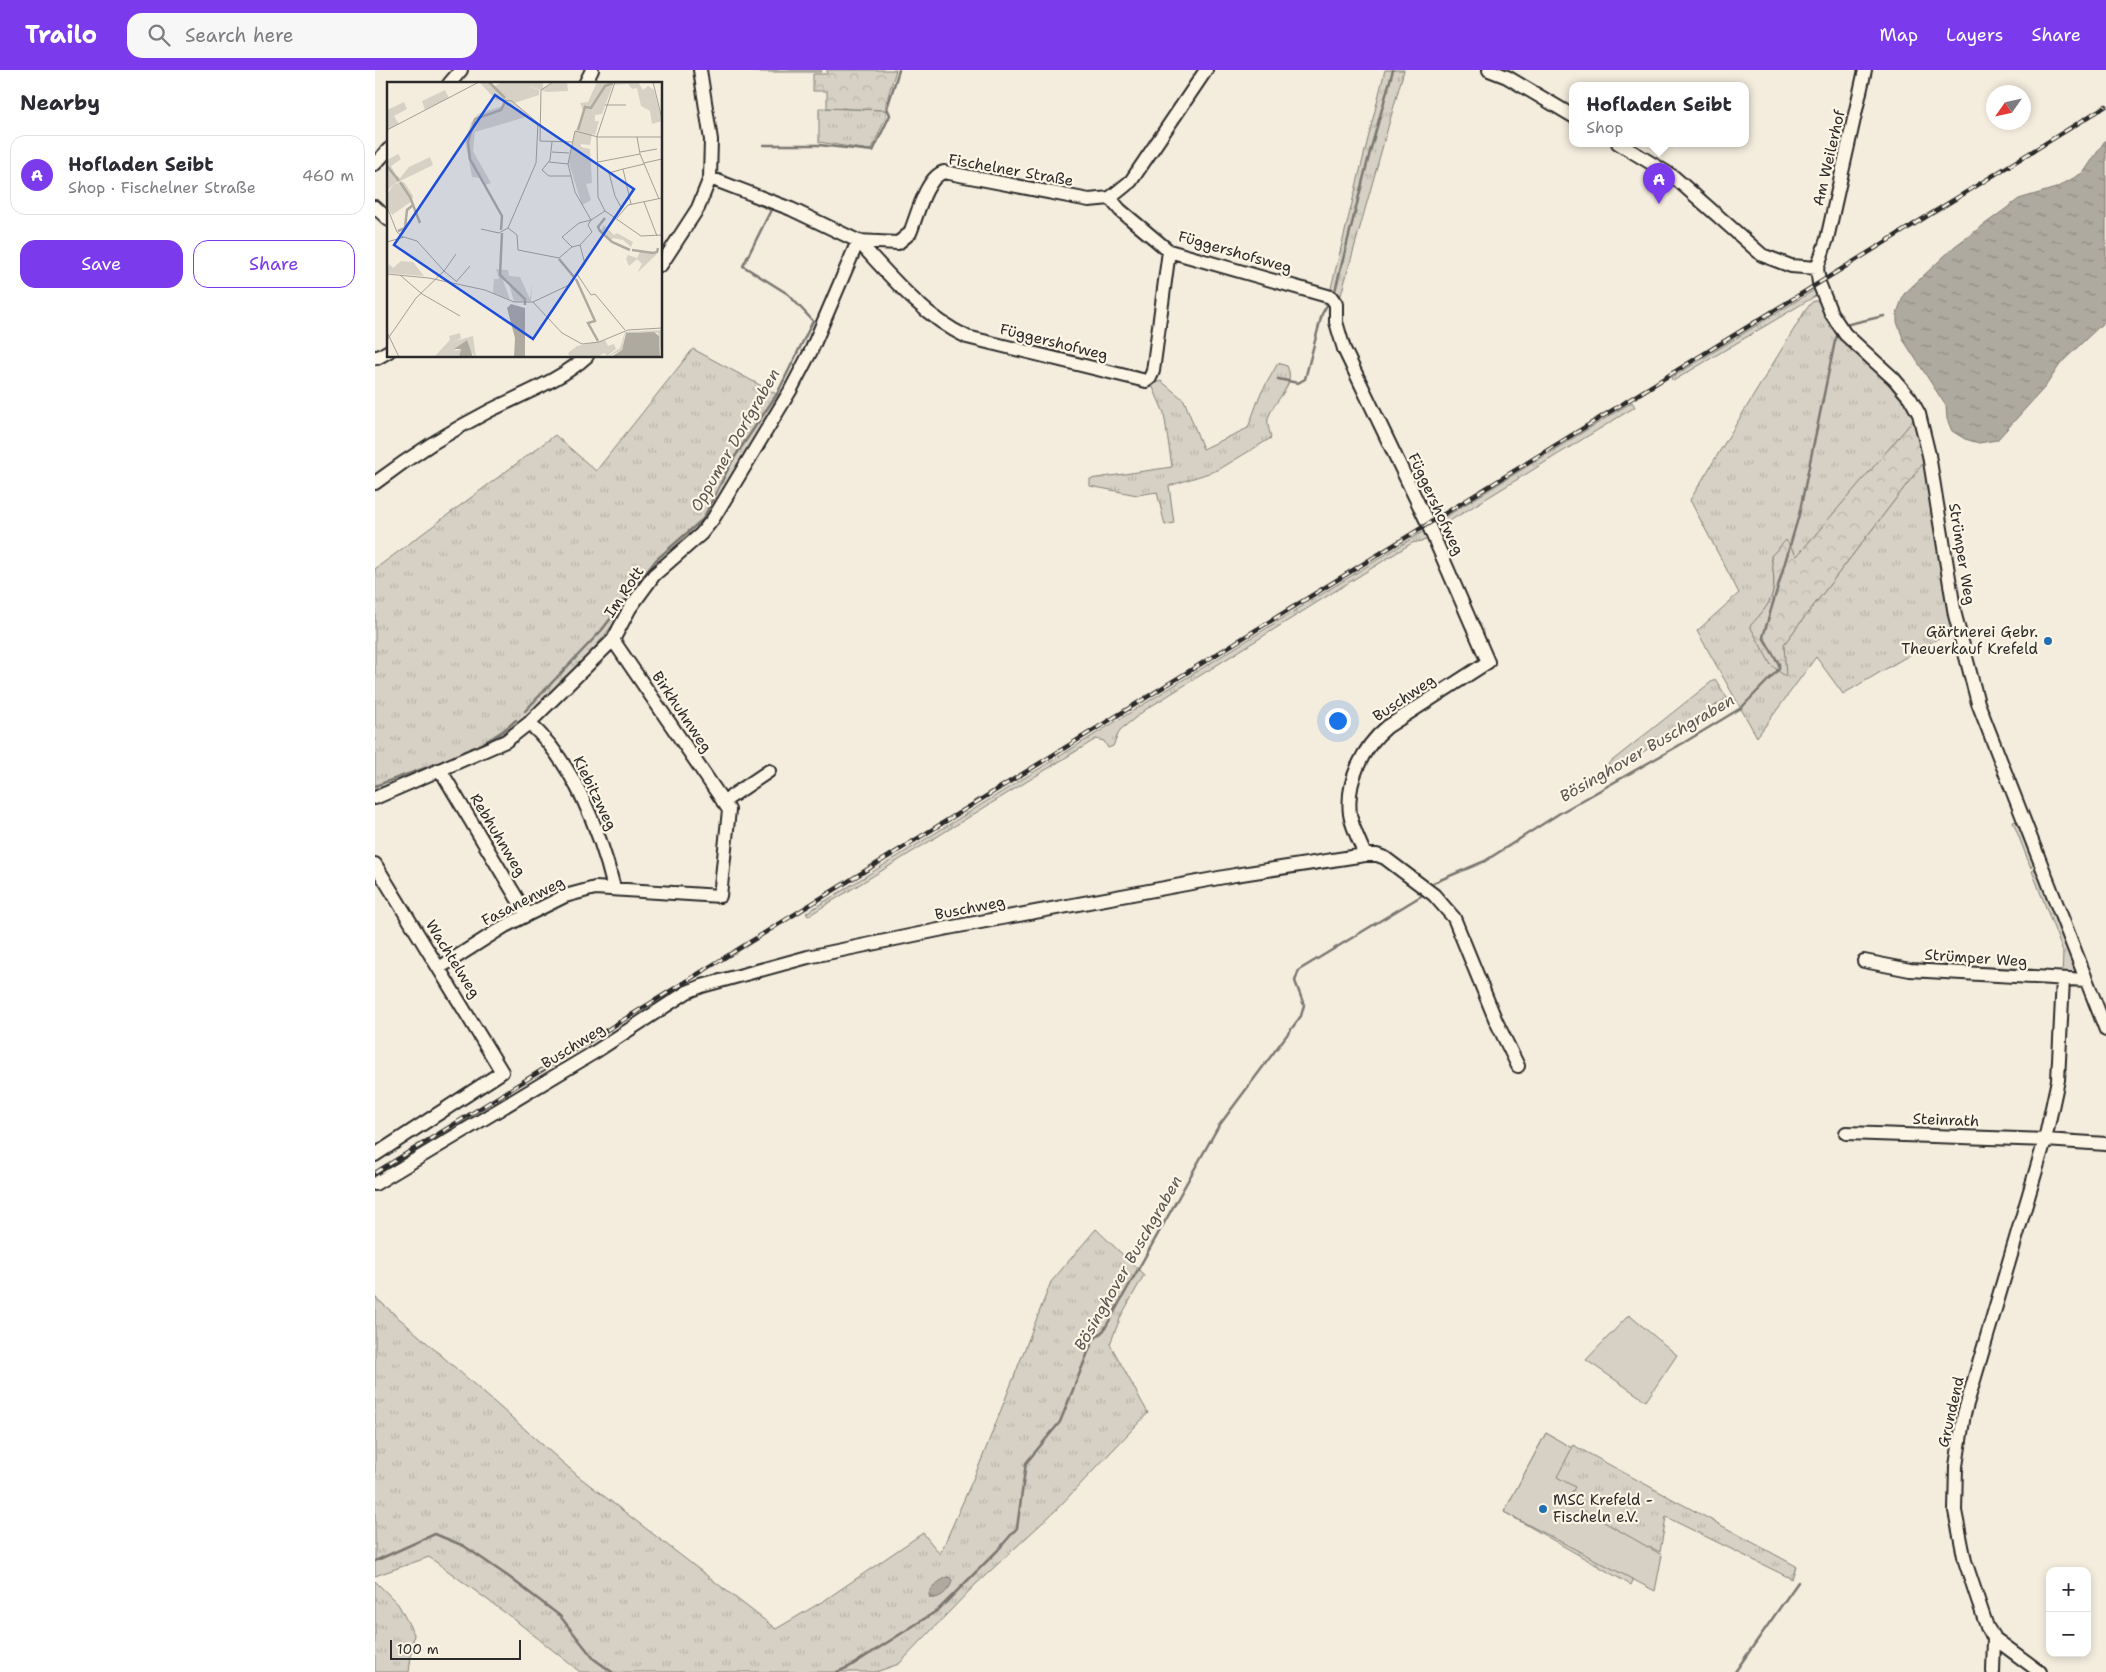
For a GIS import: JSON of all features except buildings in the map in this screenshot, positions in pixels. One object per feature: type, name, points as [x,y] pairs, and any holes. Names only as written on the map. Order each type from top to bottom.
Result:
[{"type":"street","points":[[451,82],[461,70]]},
{"type":"street","points":[[586,82],[592,70]]},
{"type":"street","points":[[663,262],[698,208],[710,178],[711,140],[700,70]]},
{"type":"street","points":[[1111,198],[1131,181],[1207,70]]},
{"type":"street","points":[[1489,70],[1507,77],[1569,114]]},
{"type":"street","name":"Am Weilerhof","points":[[1817,268],[1865,70]]},
{"type":"street","points":[[1625,147],[1674,177],[1762,255],[1791,266],[1817,268]]},
{"type":"street","points":[[375,164],[387,151]]},
{"type":"street","name":"Fischelner Straße","points":[[710,178],[791,209],[858,241],[898,243],[910,233],[931,182],[938,174],[944,172],[1089,200],[1111,198]]},
{"type":"street","name":"Függershofsweg","points":[[1111,198],[1120,210],[1169,251],[1322,293],[1331,297],[1336,304]]},
{"type":"street","points":[[375,207],[387,218]]},
{"type":"street","name":"Függershofweg","points":[[858,241],[888,274],[944,326],[967,337],[1146,381],[1150,378],[1153,371],[1169,251]]},
{"type":"street","name":"Im Rott","points":[[375,798],[507,741],[529,723],[613,640],[629,608],[654,575],[701,534],[713,519],[790,391],[807,359],[858,241]]},
{"type":"street","name":"Strümper Weg","points":[[1817,268],[1821,288],[1841,330],[1894,379],[1910,398],[1919,414],[1929,455],[1955,615],[1969,677],[1989,738],[2106,1030]]},
{"type":"street","name":"Függershofweg","points":[[1336,304],[1336,322],[1344,349],[1428,524],[1488,662]]},
{"type":"street","points":[[375,357],[377,358],[387,352]]},
{"type":"street","points":[[375,483],[408,458],[452,430],[560,375],[584,358]]},
{"type":"street","name":"Birkhuhnweg","points":[[613,640],[729,810],[720,896]]},
{"type":"street","name":"Buschweg","points":[[375,1184],[595,1052],[687,992],[701,986],[808,957],[948,928],[1235,875],[1365,855],[1350,814],[1353,784],[1365,751],[1376,736],[1387,727],[1488,662]]},
{"type":"street","name":"Kiebitzweg","points":[[529,723],[556,752],[575,786],[600,839],[614,888]]},
{"type":"street","name":"Rebhuhnweg","points":[[441,771],[527,915]]},
{"type":"street","points":[[723,802],[769,771]]},
{"type":"street","points":[[1365,855],[1377,855],[1385,858],[1447,907],[1454,918],[1500,1030],[1518,1066]]},
{"type":"street","name":"Wachtelweg","points":[[375,864],[502,1072],[375,1155]]},
{"type":"street","name":"Fasanenweg","points":[[439,968],[505,926],[574,893],[595,888],[614,888],[720,896]]},
{"type":"street","name":"Strümper Weg","points":[[1864,961],[1910,970],[2086,980]]},
{"type":"street","name":"Grundend","points":[[2040,1672],[1994,1638],[1979,1606],[1965,1562],[1955,1511],[1956,1466],[1964,1414],[2045,1140],[2057,1080],[2063,980]]},
{"type":"street","name":"Steinrath","points":[[1846,1133],[2045,1140]]},
{"type":"street","points":[[2045,1140],[2106,1144]]},
{"type":"street","points":[[1993,1672],[1994,1638]]},
{"type":"green space","points":[[753,70],[822,70],[821,72],[753,72]]},
{"type":"green space","points":[[827,70],[896,70],[886,103],[886,110],[827,108],[827,91],[813,91],[813,74],[827,74]]},
{"type":"green space","points":[[1385,70],[1404,70],[1341,295],[1330,292]]},
{"type":"green space","points":[[819,108],[886,110],[886,117],[872,149],[869,150],[819,142]]},
{"type":"green space","points":[[1816,289],[1817,295],[1673,381],[1671,378]]},
{"type":"green space","points":[[1819,300],[1892,381],[1917,416],[1797,557],[1771,556],[1774,579],[1772,595],[1765,609],[1750,627],[1784,644],[1927,458],[1954,629],[1843,694],[1816,657],[1757,737],[1697,631],[1739,593],[1690,500],[1805,311],[1812,302]]},
{"type":"green space","points":[[693,349],[782,397],[710,517],[649,572],[619,617],[584,661],[519,723],[474,750],[375,790],[375,569],[555,435],[596,471]]},
{"type":"green space","points":[[1278,363],[1287,366],[1289,380],[1287,387],[1268,419],[1271,438],[1218,470],[1169,486],[1174,523],[1165,525],[1157,492],[1137,495],[1090,486],[1090,479],[1172,467],[1164,413],[1152,385],[1161,381],[1184,400],[1203,449],[1248,428],[1260,395]]},
{"type":"green space","points":[[1632,402],[1635,407],[1435,530],[1432,525]]},
{"type":"green space","points":[[1917,416],[1927,458],[1784,644],[1786,677],[1771,665],[1750,626],[1765,609],[1772,595],[1774,579],[1771,556],[1786,540],[1797,556]]},
{"type":"green space","points":[[1427,529],[1431,539],[1412,543],[1145,710],[1120,730],[1113,746],[1108,748],[1104,741],[1096,739],[808,916],[806,913]]},
{"type":"green space","points":[[1715,679],[1727,698],[1613,771],[1608,764]]},
{"type":"green space","points":[[2017,821],[2034,862],[2031,868],[2013,822]]},
{"type":"green space","points":[[2035,870],[2040,874],[2076,965],[2074,974],[2062,977],[2063,952],[2032,871]]},
{"type":"green space","points":[[1096,1229],[1144,1275],[1121,1316],[1110,1344],[1148,1413],[1055,1511],[974,1586],[899,1664],[876,1672],[580,1672],[515,1620],[429,1557],[375,1576],[375,1297],[578,1476],[776,1629],[825,1600],[923,1533],[940,1554],[981,1461],[1051,1282]]},
{"type":"green space","points":[[1629,1315],[1677,1355],[1646,1401],[1586,1360]]},
{"type":"green space","points":[[1546,1433],[1571,1448],[1573,1445],[1796,1566],[1792,1579],[1666,1517],[1660,1552],[1648,1546],[1631,1585],[1504,1512]]},
{"type":"green space","name":"MSC Krefeld - Fischeln e.V.","points":[[1546,1433],[1572,1448],[1557,1477],[1575,1487],[1567,1501],[1662,1555],[1655,1591],[1504,1512]]},
{"type":"green space","points":[[375,1581],[398,1604],[414,1634],[409,1672],[375,1672]]},
{"type":"water","points":[[2106,139],[2106,320],[2061,363],[2045,387],[1997,440],[1979,443],[1965,439],[1952,431],[1947,419],[1946,406],[1904,341],[1897,322],[1897,313],[1904,294],[1955,246],[2019,199],[2056,188],[2084,172]]},
{"type":"water","points":[[949,1577],[952,1580],[947,1590],[941,1596],[930,1598],[929,1594],[934,1586]]},
{"type":"waterway","points":[[764,145],[819,145],[873,151],[890,115],[887,108],[899,70]]},
{"type":"waterway","points":[[1334,295],[1393,70]]},
{"type":"waterway","name":"Oppumer Dorfgraben","points":[[525,711],[601,631],[656,560],[703,519],[732,461],[777,394],[813,321],[788,294],[743,266],[771,210],[751,201]]},
{"type":"waterway","points":[[1278,379],[1298,383],[1305,379],[1322,314],[1327,305]]},
{"type":"waterway","name":"Bösinghover Buschgraben","points":[[1845,327],[1849,324],[1884,316]]},
{"type":"waterway","name":"Bösinghover Buschgraben","points":[[1433,883],[1485,861],[1560,813],[1741,708],[1779,669],[1779,664],[1763,637],[1799,515],[1835,341],[1839,332]]},
{"type":"waterway","name":"Oppumer Dorfgraben","points":[[375,786],[450,759],[486,741],[516,720]]},
{"type":"waterway","name":"Bösinghover Buschgraben","points":[[837,1672],[849,1667],[938,1610],[998,1550],[1017,1528],[1026,1463],[1060,1422],[1093,1340],[1104,1330],[1218,1127],[1301,1016],[1304,1005],[1295,981],[1299,970],[1421,896]]},
{"type":"waterway","name":"Bösinghover Buschgraben","points":[[375,1561],[435,1534],[464,1546],[560,1616],[594,1659],[612,1672]]},
{"type":"waterway","points":[[1735,1672],[1798,1582]]},
{"type":"railway","points":[[375,1173],[2106,106]]},
{"type":"place","name":"Hofladen Seibt","points":[[1659,204]]},
{"type":"place","name":"Gärtnerei Gebr. Theuerkauf Krefeld","points":[[2048,641]]},
{"type":"place","name":"MSC Krefeld - Fischeln e.V.","points":[[1543,1509]]}]
